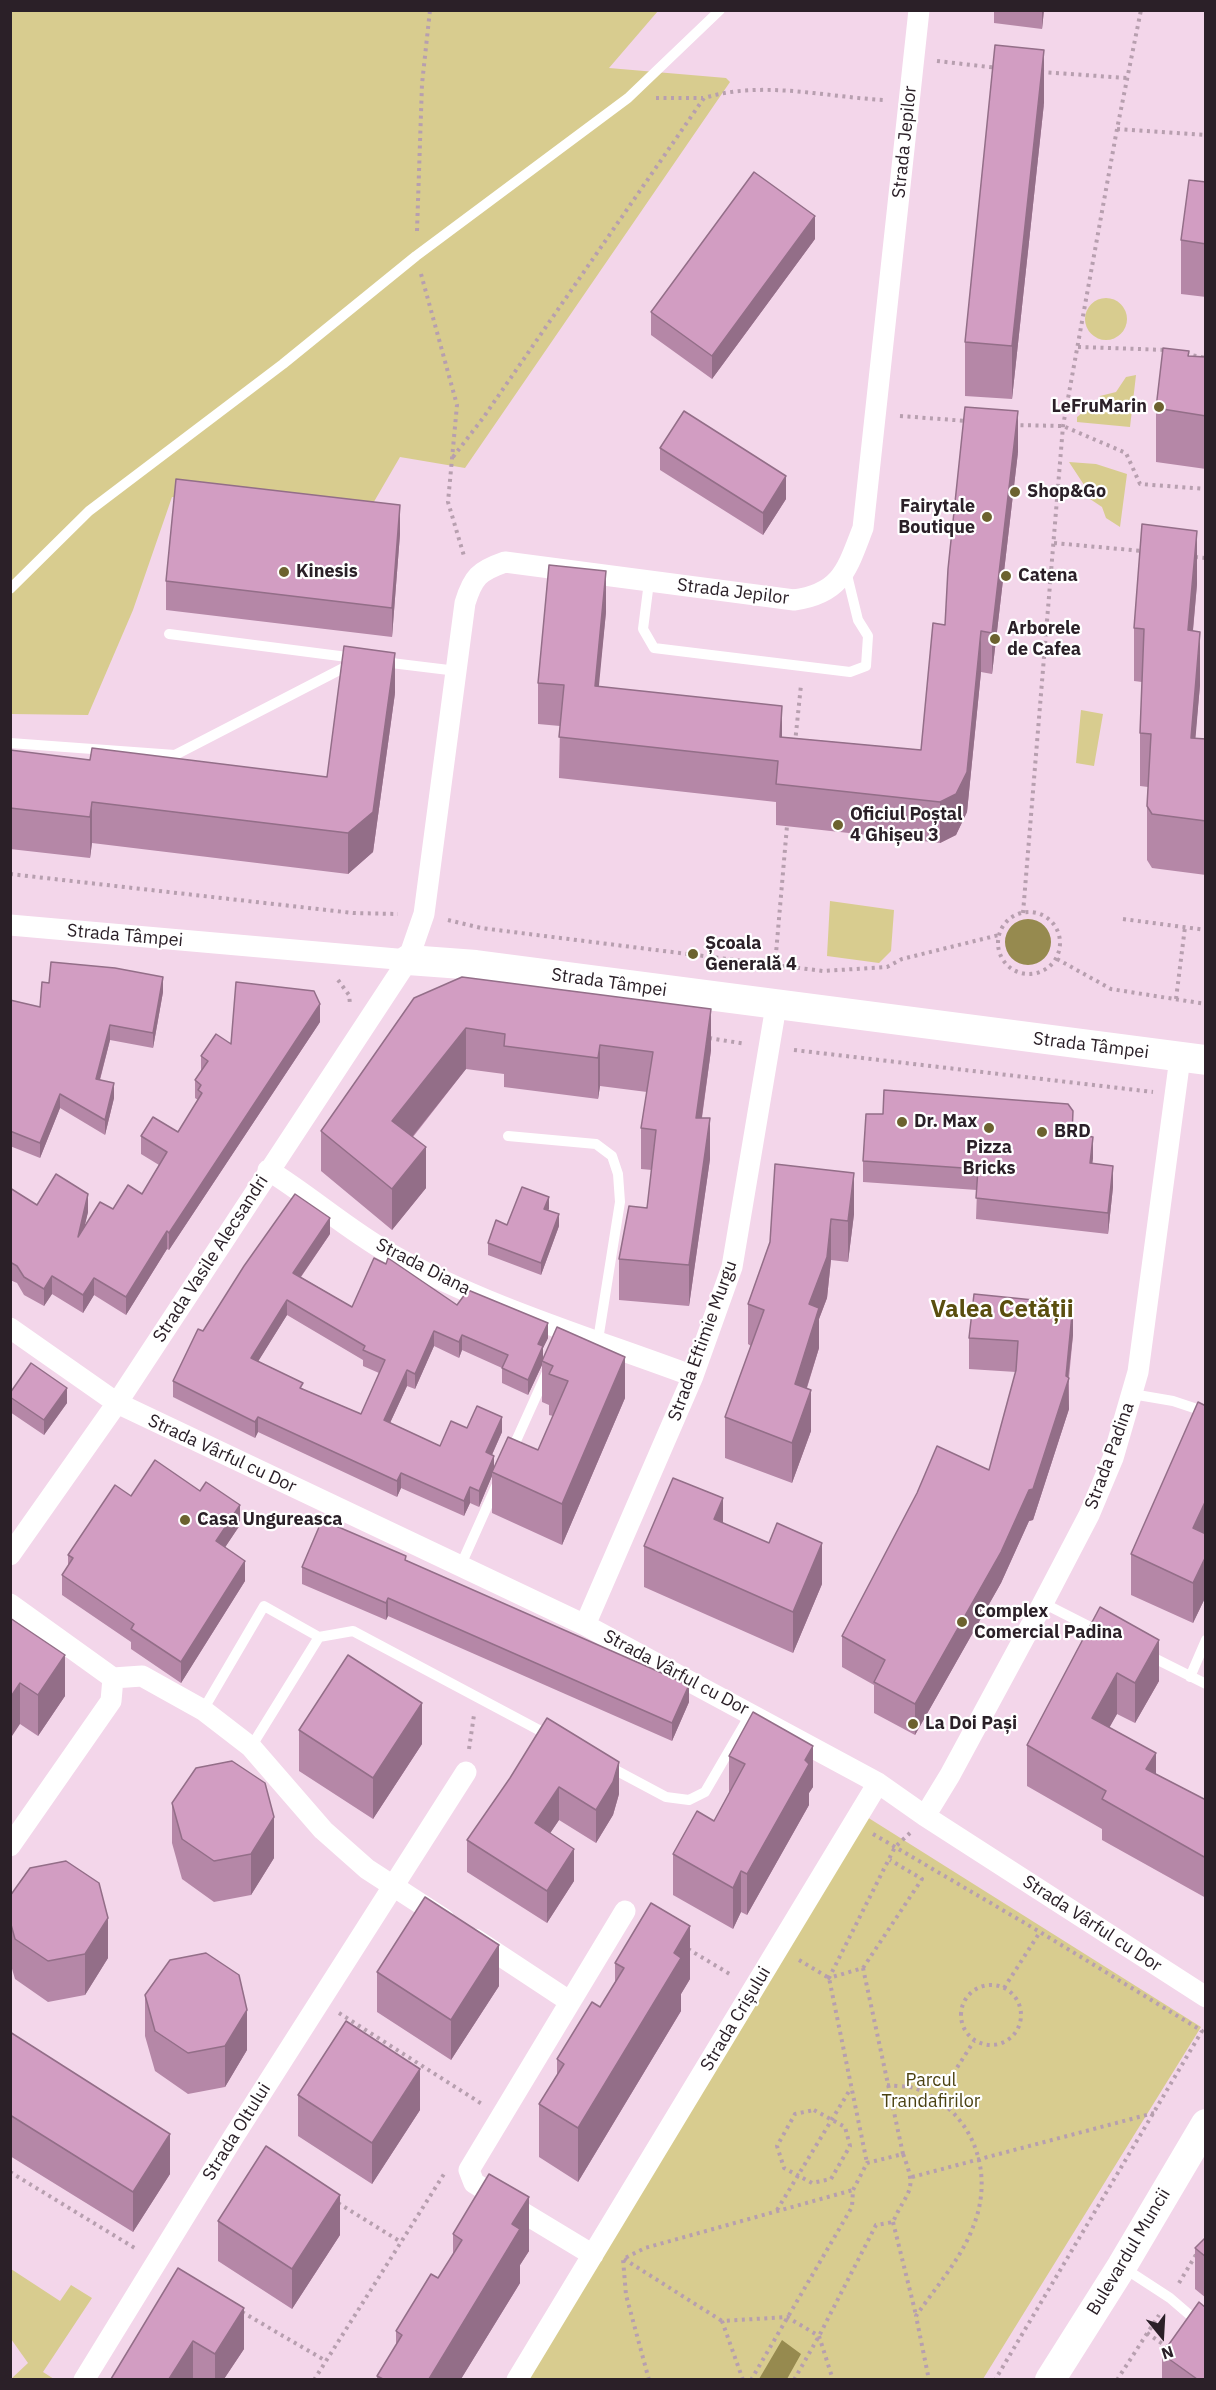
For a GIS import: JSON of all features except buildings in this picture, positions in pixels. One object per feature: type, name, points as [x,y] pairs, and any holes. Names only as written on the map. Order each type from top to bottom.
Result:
[{"type":"street","name":"Strada Jepilor","points":[[472,581],[488,568],[505,561],[794,600],[816,597],[833,587],[846,572],[863,528],[919,10]]},
{"type":"street","points":[[408,960],[424,914],[465,603],[472,581]]},
{"type":"street","name":"Strada Tâmpei","points":[[10,925],[476,965],[1193,1059]]},
{"type":"street","name":"Strada Vasile Alecsandri","points":[[10,1555],[117,1403],[408,960]]},
{"type":"street","name":"Strada Eftimie Murgu","points":[[585,1625],[693,1376],[732,1266],[776,1006]]},
{"type":"street","name":"Strada Padina","points":[[925,1816],[1043,1604],[1093,1505],[1113,1458],[1132,1394],[1193,1059]]},
{"type":"street","name":"Strada Diana","points":[[268,1170],[396,1257],[563,1334],[598,1340],[693,1376]]},
{"type":"street","name":"Strada Vârful cu Dor","points":[[10,1328],[117,1403],[585,1625],[878,1783],[925,1816],[1206,1997]]},
{"type":"street","points":[[10,1604],[113,1678],[142,1676],[203,1710],[251,1747],[323,1830],[367,1869],[568,2001]]},
{"type":"street","points":[[10,1846],[111,1701],[113,1678]]},
{"type":"street","name":"Strada Oltului","points":[[84,2379],[466,1772]]},
{"type":"street","name":"Strada Crișului","points":[[517,2379],[878,1783]]},
{"type":"street","points":[[593,2255],[480,2187],[474,2183],[469,2174],[472,2162],[568,2001],[625,1911]]},
{"type":"street","name":"Bulevardul Muncii","points":[[1050,2379],[1122,2266],[1206,2124]]},
{"type":"lane","points":[[10,589],[89,511],[282,364],[416,256],[628,99],[720,10]]},
{"type":"lane","points":[[649,582],[643,629],[654,648],[850,672],[866,666],[868,636],[858,620],[846,572]]},
{"type":"lane","points":[[169,634],[457,670]]},
{"type":"lane","points":[[10,743],[175,755],[361,659]]},
{"type":"lane","points":[[508,1136],[596,1144],[612,1156],[618,1174],[620,1202],[598,1340]]},
{"type":"lane","points":[[508,1459],[551,1361]]},
{"type":"lane","points":[[1132,1394],[1173,1401],[1206,1412]]},
{"type":"lane","points":[[460,1567],[503,1470]]},
{"type":"lane","points":[[1043,1604],[1116,1640]]},
{"type":"lane","points":[[203,1710],[264,1606],[319,1637],[352,1631],[561,1741]]},
{"type":"lane","points":[[251,1747],[319,1637]]},
{"type":"lane","points":[[1190,1677],[1206,1640]]},
{"type":"lane","points":[[1137,1650],[1206,1684]]},
{"type":"lane","points":[[592,1758],[666,1797],[689,1800],[705,1792],[751,1713]]},
{"type":"lane","points":[[1122,2266],[1170,2298],[1206,2329]]},
{"type":"path","points":[[1023,913],[1063,426],[1141,10]]},
{"type":"path","points":[[914,58],[1006,69]]},
{"type":"path","points":[[1030,71],[1127,78]]},
{"type":"path","points":[[628,99],[704,98],[723,92],[793,90],[909,102]]},
{"type":"path","points":[[472,581],[448,502],[453,457],[483,418],[704,98]]},
{"type":"path","points":[[1117,129],[1206,135]]},
{"type":"path","points":[[1078,347],[1165,350],[1206,358]]},
{"type":"path","points":[[876,414],[978,422]]},
{"type":"path","points":[[1001,424],[1063,426],[1126,453],[1140,484],[1206,489]]},
{"type":"path","points":[[1054,543],[1152,552]]},
{"type":"path","points":[[1184,556],[1206,558]]},
{"type":"path","points":[[795,745],[802,666]]},
{"type":"path","points":[[775,965],[788,826]]},
{"type":"path","points":[[10,874],[353,913],[399,914]]},
{"type":"path","points":[[1023,913],[1045,916],[1056,927],[1061,941],[1056,959],[1044,971],[1033,974],[1022,974],[1004,962],[1000,953],[999,935],[1004,925],[1013,917],[1023,913]]},
{"type":"path","points":[[446,919],[481,928],[823,971],[887,968],[902,959],[999,935]]},
{"type":"path","points":[[1123,919],[1206,930]]},
{"type":"path","points":[[1176,999],[1185,927]]},
{"type":"path","points":[[1056,959],[1111,989],[1206,1004]]},
{"type":"path","points":[[336,978],[344,984],[349,995],[350,1005],[346,1014]]},
{"type":"path","points":[[702,1037],[748,1044]]},
{"type":"path","points":[[787,1050],[1154,1092]]},
{"type":"path","points":[[466,1772],[476,1697]]},
{"type":"path","points":[[865,1829],[1202,2031]]},
{"type":"path","points":[[751,2379],[852,2207],[853,2190],[867,2163],[829,1978],[895,1847]]},
{"type":"path","points":[[789,1954],[829,1978],[863,1968],[922,1879],[890,1860]]},
{"type":"path","points":[[1004,1988],[1040,1932]]},
{"type":"path","points":[[684,1947],[754,1989]]},
{"type":"path","points":[[863,1968],[903,2154],[912,2177],[908,2193],[893,2222],[929,2379]]},
{"type":"path","points":[[989,1985],[1004,1988],[1018,2001],[1021,2017],[1018,2028],[1008,2040],[1001,2044],[986,2045],[974,2041],[962,2025],[960,2016],[965,1999],[980,1987],[989,1985]]},
{"type":"path","points":[[321,2001],[500,2116]]},
{"type":"path","points":[[995,2379],[1206,2025]]},
{"type":"path","points":[[936,2099],[974,2041]]},
{"type":"path","points":[[887,2085],[912,2088],[936,2099],[960,2118],[971,2136],[982,2186],[974,2226],[966,2244],[916,2316]]},
{"type":"path","points":[[777,2211],[852,2088]]},
{"type":"path","points":[[814,2110],[832,2120],[845,2127],[850,2146],[831,2179],[812,2183],[784,2168],[777,2146],[795,2114],[814,2110]]},
{"type":"path","points":[[912,2177],[1154,2113]]},
{"type":"path","points":[[867,2163],[903,2154]]},
{"type":"path","points":[[314,2379],[450,2164],[469,2174]]},
{"type":"path","points":[[10,2172],[157,2262]]},
{"type":"path","points":[[623,2259],[645,2248],[853,2190]]},
{"type":"path","points":[[332,2199],[401,2242]]},
{"type":"path","points":[[794,2379],[819,2336],[876,2225],[893,2222]]},
{"type":"path","points":[[616,2255],[722,2321],[787,2317],[819,2336],[833,2379]]},
{"type":"path","points":[[623,2259],[626,2295],[649,2379]]},
{"type":"path","points":[[236,2309],[326,2361]]},
{"type":"path","points":[[722,2321],[743,2379]]},
{"type":"path","points":[[1147,2333],[1174,2352]]},
{"type":"green space","points":[[11,11],[658,11],[609,68],[726,78],[730,82],[465,468],[400,457],[368,512],[172,497],[133,610],[88,715],[11,714]]},
{"type":"green space","points":[[1106,298],[1121,304],[1127,319],[1121,334],[1106,340],[1091,334],[1085,319],[1091,304]]},
{"type":"green space","points":[[1136,375],[1130,427],[1077,422],[1077,417],[1086,410],[1096,409],[1100,396],[1116,392],[1126,377]]},
{"type":"green space","points":[[1069,462],[1096,464],[1127,474],[1120,527],[1106,518],[1102,507],[1090,499],[1088,491]]},
{"type":"green space","points":[[1081,710],[1103,714],[1094,766],[1076,763]]},
{"type":"green space","points":[[830,901],[894,910],[891,951],[879,963],[827,956]]},
{"type":"green space","name":"Parcul Trandafirilor","points":[[867,1817],[1201,2027],[983,2379],[524,2380]]},
{"type":"green space","points":[[11,2269],[60,2301],[71,2285],[92,2298],[43,2372],[54,2379],[11,2379],[28,2363],[11,2339]]},
{"type":"shaded area","points":[[1028,919],[1037,920],[1044,926],[1050,933],[1050,951],[1044,958],[1037,964],[1028,965],[1019,964],[1012,958],[1006,951],[1005,942],[1006,933],[1012,926],[1019,920]]},
{"type":"shaded area","points":[[782,2340],[801,2354],[787,2379],[759,2379]]},
{"type":"place","name":"LeFruMarin","points":[[1159,407]]},
{"type":"place","name":"Shop&Go","points":[[1015,492]]},
{"type":"place","name":"Fairytale Boutique","points":[[987,517]]},
{"type":"place","name":"Kinesis","points":[[284,572]]},
{"type":"place","name":"Catena","points":[[1006,576]]},
{"type":"place","name":"Arborele de Cafea","points":[[995,639]]},
{"type":"place","name":"Oficiul Poștal 4 Ghișeu 3","points":[[838,825]]},
{"type":"place","name":"Școala Generală 4","points":[[693,954]]},
{"type":"place","name":"Dr. Max","points":[[902,1122]]},
{"type":"place","name":"Pizza Bricks","points":[[989,1128]]},
{"type":"place","name":"BRD","points":[[1042,1132]]},
{"type":"place","name":"Casa Ungureasca","points":[[185,1520]]},
{"type":"place","name":"Complex Comercial Padina","points":[[962,1622]]},
{"type":"place","name":"La Doi Pași","points":[[913,1724]]},
{"type":"district","name":"Valea Cetății","points":[[1002,1310]]}]
